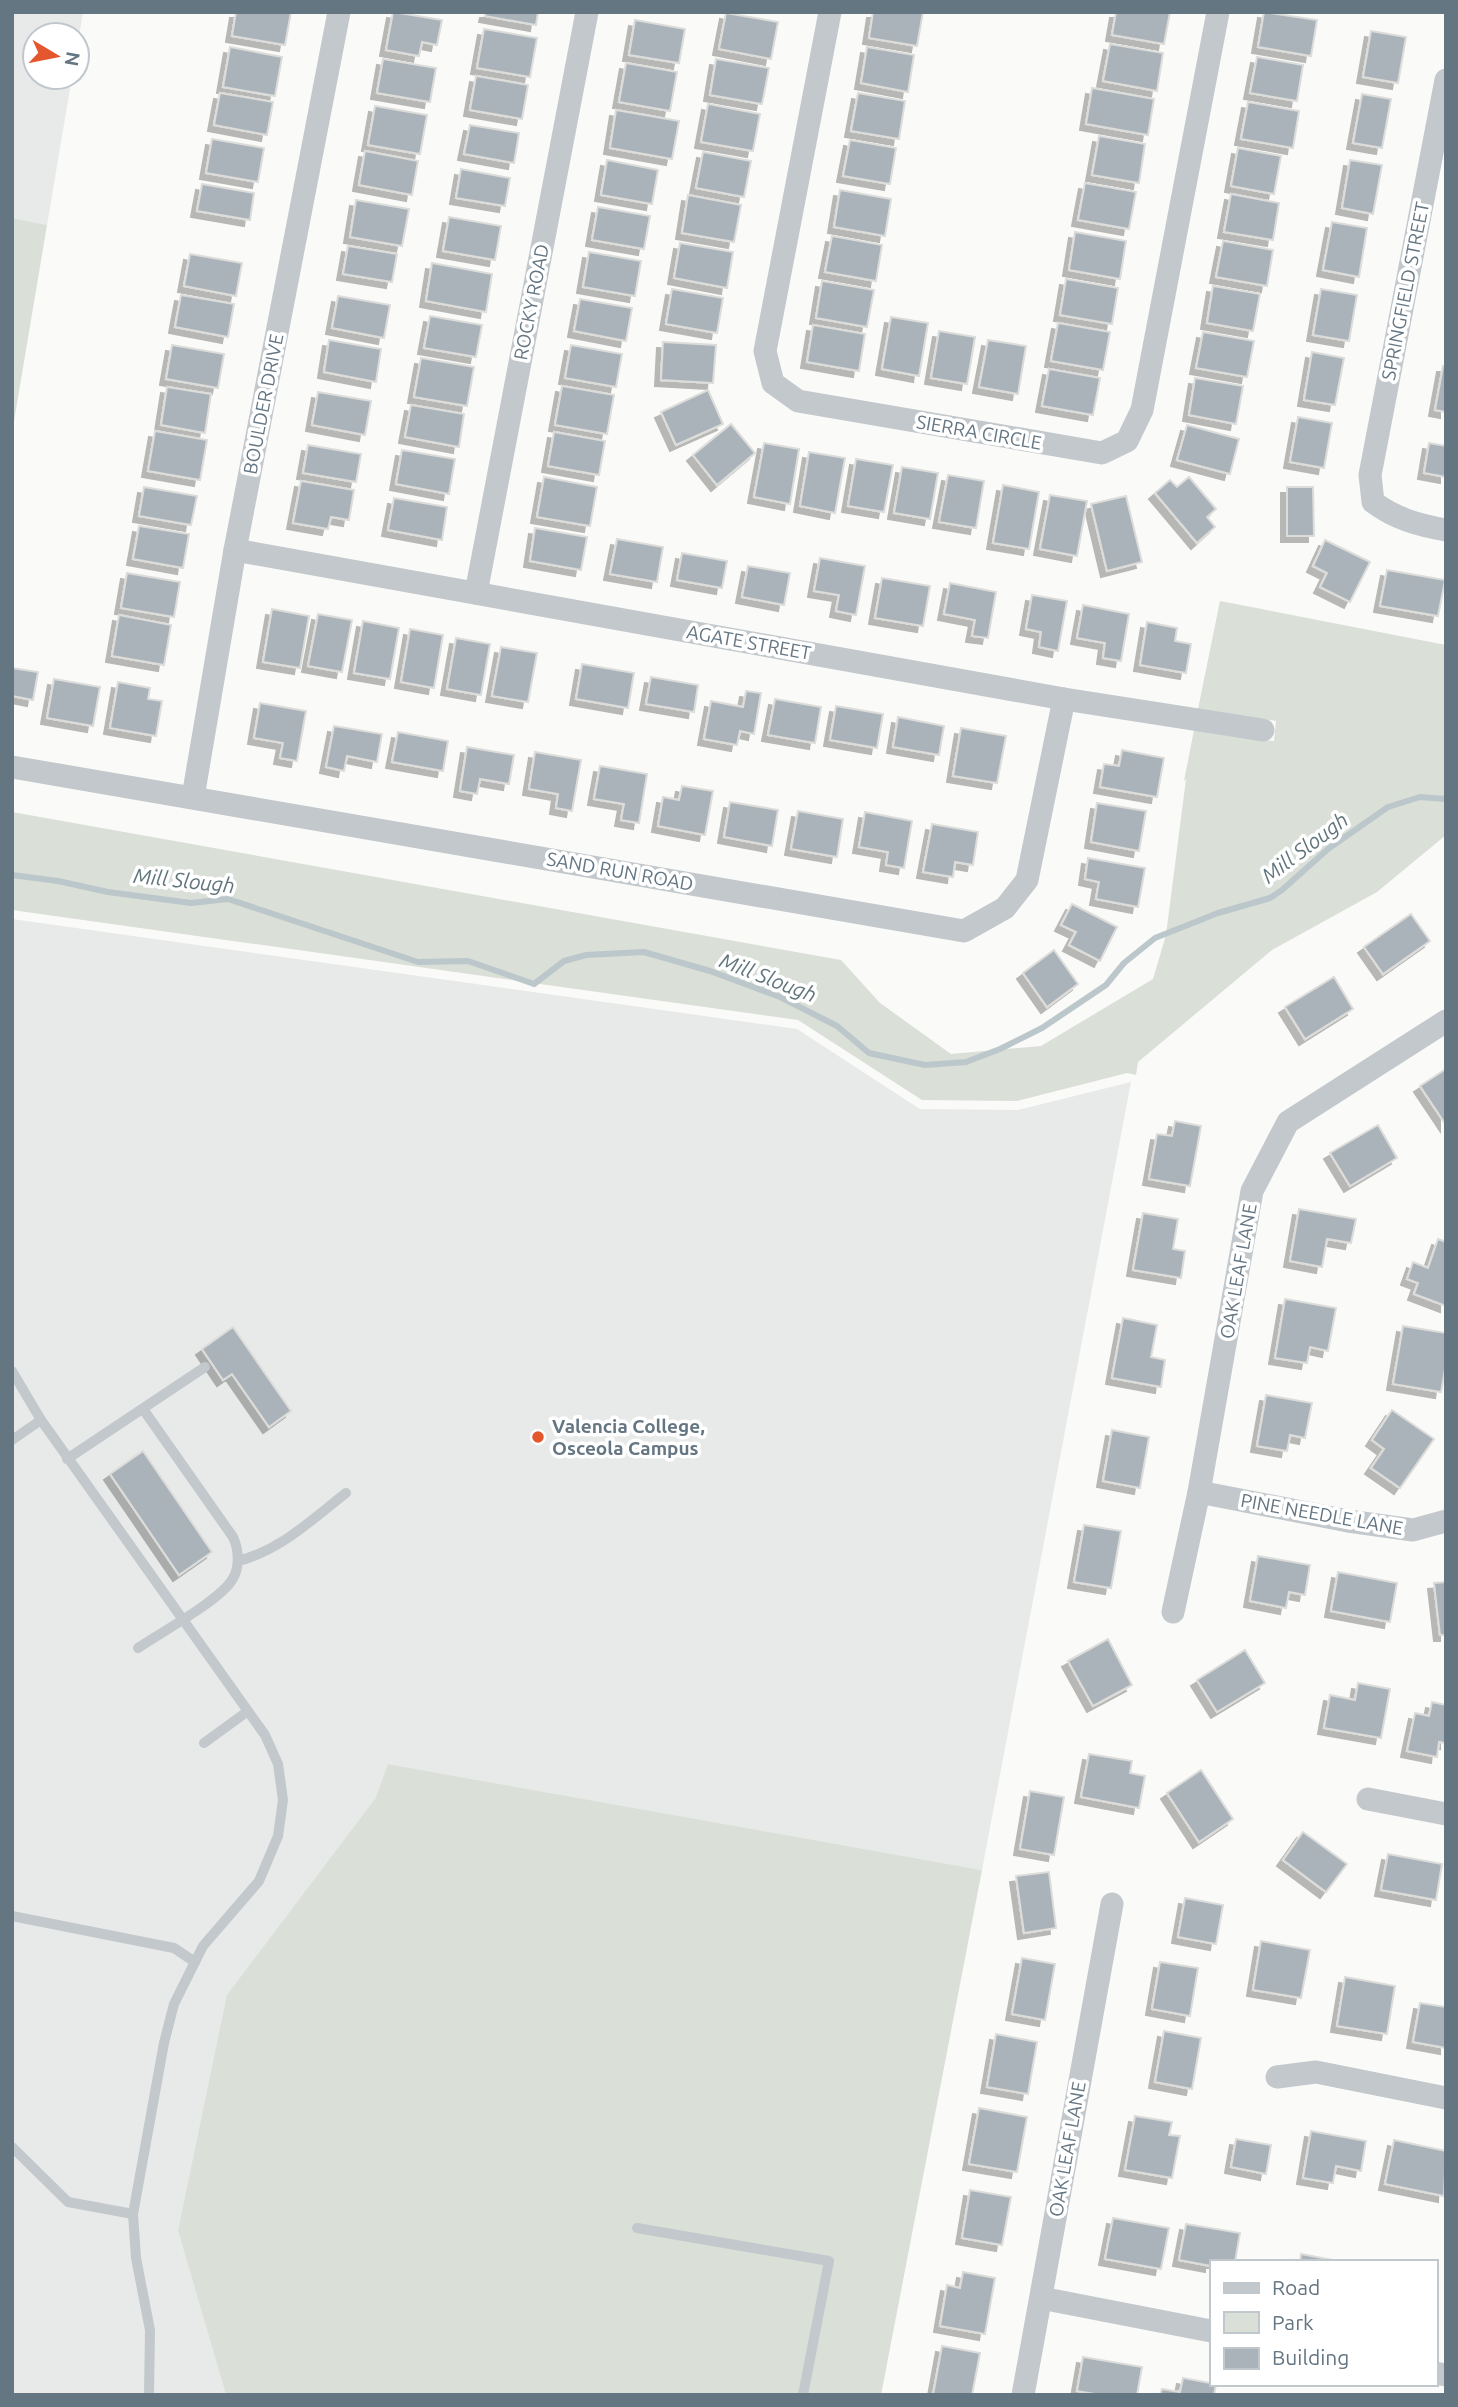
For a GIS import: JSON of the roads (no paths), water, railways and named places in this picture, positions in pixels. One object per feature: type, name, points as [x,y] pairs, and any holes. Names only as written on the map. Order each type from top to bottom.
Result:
[{"type":"street","name":"BOULDER DRIVE","points":[[193,797],[235,550],[339,12]]},
{"type":"street","name":"ROCKY ROAD","points":[[476,593],[586,12]]},
{"type":"street","name":"SIERRA CIRCLE","points":[[830,12],[765,351],[773,383],[798,401],[1102,453],[1127,441],[1142,410],[1218,12]]},
{"type":"street","name":"SPRINGFIELD STREET","points":[[1446,80],[1370,475],[1373,502],[1389,514],[1414,524],[1446,530]]},
{"type":"street","name":"AGATE STREET","points":[[235,550],[1064,699],[1264,730]]},
{"type":"street","name":"SAND RUN ROAD","points":[[12,767],[964,931],[1005,908],[1027,880],[1064,699]]},
{"type":"street","name":"OAK LEAF LANE","points":[[1173,1612],[1199,1492],[1252,1191],[1288,1122],[1446,1021]]},
{"type":"street","name":"PINE NEEDLE LANE","points":[[1199,1492],[1348,1521],[1413,1530],[1446,1521]]},
{"type":"street","points":[[1368,1799],[1446,1814]]},
{"type":"street","name":"OAK LEAF LANE","points":[[1023,2395],[1112,1904]]},
{"type":"street","points":[[1277,2077],[1316,2072],[1446,2098]]},
{"type":"street","points":[[1041,2298],[1210,2331]]},
{"type":"lane","points":[[67,1460],[205,1367]]},
{"type":"lane","points":[[12,1370],[67,1460],[265,1735],[278,1763],[283,1800],[278,1836],[259,1881],[203,1946],[174,2004],[164,2043],[133,2214],[136,2259],[150,2330],[149,2395]]},
{"type":"lane","points":[[138,1648],[217,1596],[233,1579],[238,1561],[233,1538],[143,1409]]},
{"type":"lane","points":[[12,1440],[41,1420]]},
{"type":"lane","points":[[238,1561],[259,1556],[277,1547],[346,1493]]},
{"type":"lane","points":[[204,1743],[248,1711]]},
{"type":"lane","points":[[12,1916],[174,1948],[195,1962]]},
{"type":"lane","points":[[12,2147],[68,2202],[133,2214]]},
{"type":"lane","points":[[637,2228],[829,2261],[803,2395]]},
{"type":"waterway","name":"Mill Slough","points":[[12,875],[191,903],[228,899],[418,962],[468,961],[534,984],[564,961],[586,955],[644,952],[710,971],[780,997],[837,1026],[869,1053],[925,1065],[966,1062],[1042,1028],[1106,985],[1124,963],[1155,938],[1218,913],[1270,898],[1328,849],[1388,807],[1420,797],[1446,799]]},
{"type":"place","name":"Valencia College, Osceola Campus","points":[[538,1437]]}]
